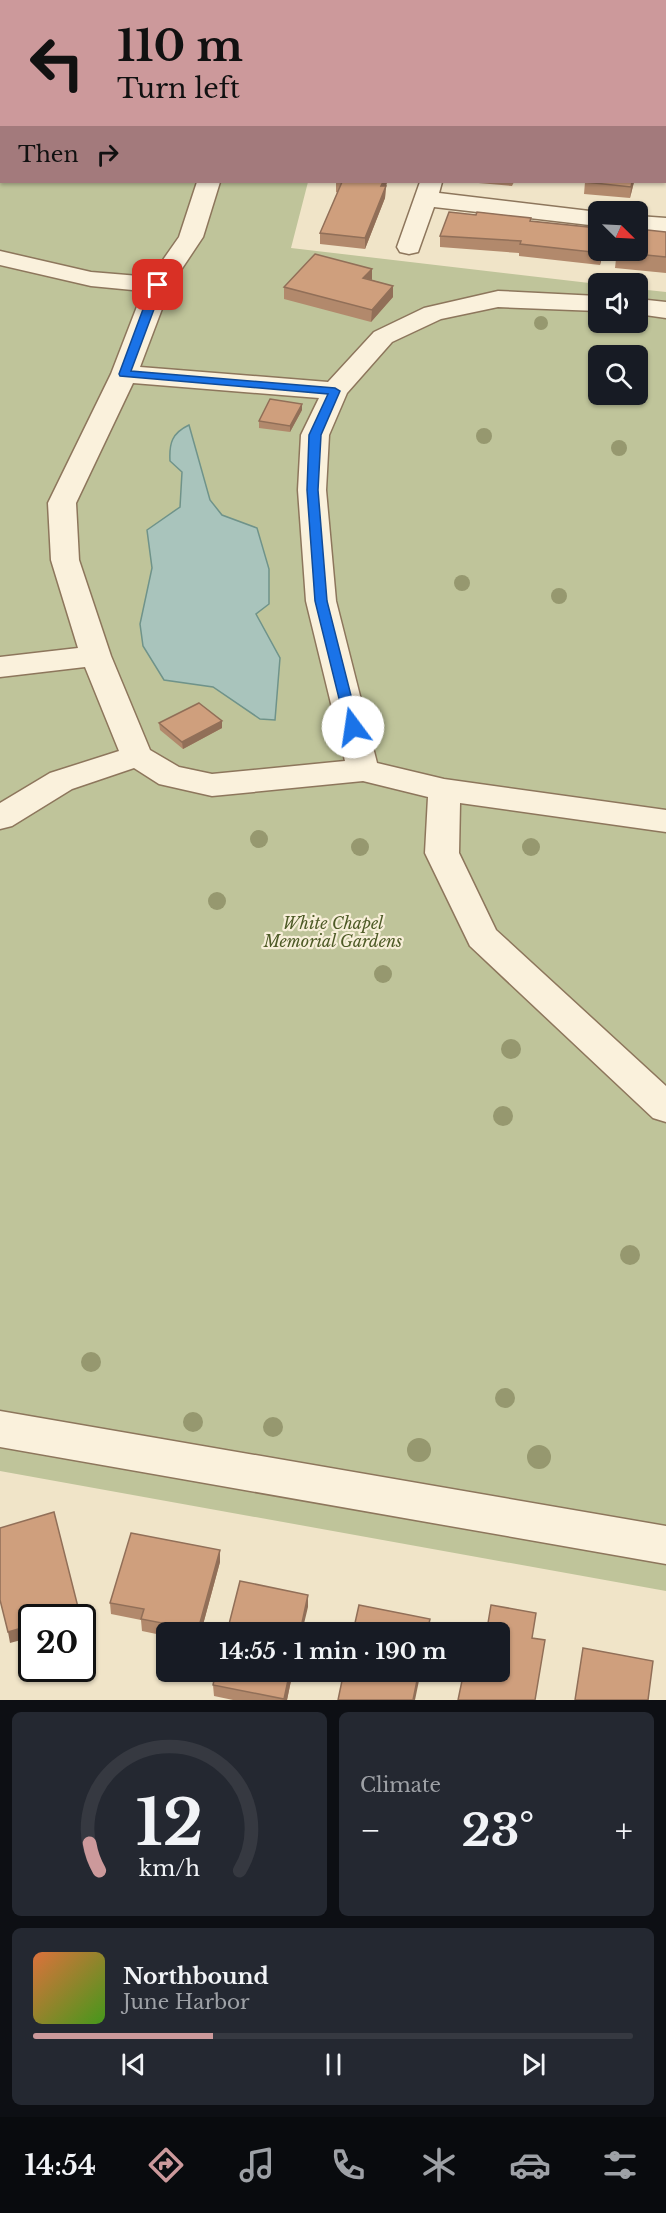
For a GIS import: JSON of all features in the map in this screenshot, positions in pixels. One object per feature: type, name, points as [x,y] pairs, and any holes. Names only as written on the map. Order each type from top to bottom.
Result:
[{"type":"lane","points":[[208,183],[191,237],[158,285],[124,374],[62,503],[65,560],[96,656],[137,756],[170,776],[213,785],[363,770],[444,790],[666,821]]},
{"type":"lane","points":[[409,247],[428,190],[588,217]]},
{"type":"lane","points":[[648,222],[665,220]]},
{"type":"lane","points":[[0,258],[92,279],[158,285]]},
{"type":"lane","points":[[363,770],[321,601],[312,490],[315,435],[335,391],[383,337],[433,313],[498,299],[588,303]]},
{"type":"lane","points":[[648,308],[666,310]]},
{"type":"lane","points":[[124,374],[335,391]]},
{"type":"lane","points":[[0,666],[96,656]]},
{"type":"lane","points":[[0,818],[61,781],[137,756]]},
{"type":"lane","points":[[444,790],[442,853],[482,937],[666,1108]]},
{"type":"lane","points":[[0,1429],[666,1545]]},
{"type":"green space","name":"White Chapel Memorial Gardens","points":[[0,183],[308,183],[291,248],[588,283],[588,333],[648,333],[648,290],[666,292],[666,1591],[0,1471]]},
{"type":"water","points":[[189,425],[210,500],[222,515],[257,528],[269,569],[269,604],[256,614],[280,658],[275,720],[260,719],[213,687],[164,680],[143,646],[140,624],[152,568],[147,530],[180,507],[182,472],[170,461],[170,449],[175,435]]},
{"type":"building","points":[[342,183],[382,183],[381,186],[386,186],[365,238],[320,233]]},
{"type":"building","points":[[594,183],[632,183],[631,187]]},
{"type":"building","points":[[449,212],[476,215],[477,212],[531,218],[530,221],[588,227],[588,252],[520,244],[521,241],[440,236]]},
{"type":"building","points":[[648,230],[666,232],[666,257],[648,255]]},
{"type":"building","points":[[315,254],[372,269],[363,278],[393,286],[372,310],[284,287]]},
{"type":"building","points":[[270,399],[302,404],[290,426],[259,421]]},
{"type":"building","points":[[199,703],[222,721],[182,742],[159,723]]},
{"type":"building","points":[[54,1512],[77,1604],[18,1604],[18,1629],[8,1632],[0,1600],[0,1528]]},
{"type":"building","points":[[131,1533],[220,1550],[200,1622],[157,1622],[141,1619],[144,1609],[110,1603]]},
{"type":"building","points":[[240,1581],[308,1595],[302,1622],[230,1622]]},
{"type":"building","points":[[359,1605],[430,1619],[429,1622],[355,1622]]},
{"type":"building","points":[[491,1605],[536,1613],[532,1638],[545,1640],[535,1700],[458,1700],[462,1682],[510,1682],[510,1622],[488,1622]]},
{"type":"building","points":[[583,1648],[653,1661],[648,1700],[575,1700]]},
{"type":"building","points":[[214,1682],[288,1682],[284,1699],[213,1685]]},
{"type":"building","points":[[342,1682],[417,1682],[413,1700],[338,1700]]},
{"type":"route","points":[[158,285],[124,374],[335,391],[315,435],[312,490],[321,601],[353,727]]}]
